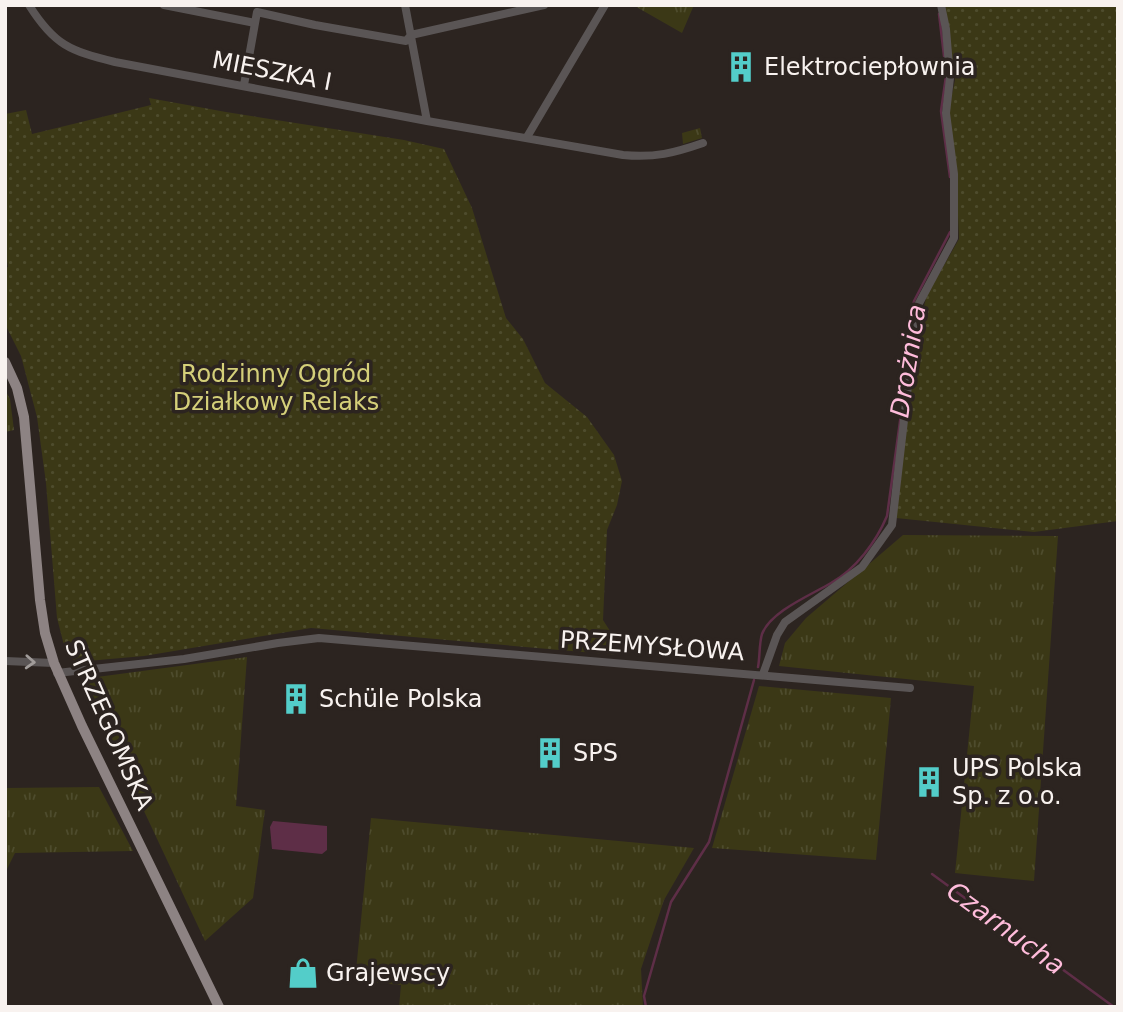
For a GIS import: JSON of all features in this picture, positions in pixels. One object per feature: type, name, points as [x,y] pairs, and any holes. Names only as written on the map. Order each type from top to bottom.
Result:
[{"type":"main road","name":"STRZEGOMSKA","points":[[5,362],[17,388],[25,425],[40,600],[45,633],[56,668],[219,1007]]},
{"type":"street","name":"MIESZKA I","points":[[29,5],[43,27],[60,43],[115,62],[623,155],[668,155],[704,144]]},
{"type":"street","points":[[164,5],[255,23]]},
{"type":"street","points":[[405,5],[426,121]]},
{"type":"street","points":[[243,85],[258,9],[406,41],[411,35],[544,5]]},
{"type":"street","points":[[527,137],[605,5]]},
{"type":"street","name":"PRZEMYSŁOWA","points":[[5,661],[56,668],[184,659],[319,638],[763,674],[772,646],[785,622],[862,567],[892,525],[917,307],[954,238],[956,219],[954,174],[946,113],[950,78],[941,5]]},
{"type":"street","points":[[763,674],[910,688]]},
{"type":"green space","points":[[633,5],[694,5],[682,33]]},
{"type":"green space","points":[[944,5],[1118,5],[1118,521],[1034,532],[896,518],[918,328],[927,295],[959,239],[956,168],[949,109],[955,80]]},
{"type":"green space","name":"Rodzinny Ogród Działkowy Relaks","points":[[149,98],[444,149],[472,208],[506,318],[523,339],[545,383],[587,417],[614,455],[622,481],[617,505],[607,530],[603,620],[619,645],[617,655],[311,628],[144,656],[76,662],[66,653],[57,618],[46,483],[37,417],[21,356],[5,324],[5,268],[8,267],[5,250],[5,114],[26,110],[32,134],[151,105]]},
{"type":"green space","points":[[700,128],[702,138],[683,144],[682,133]]},
{"type":"green space","points":[[5,390],[10,399],[14,430],[5,432]]},
{"type":"green space","points":[[903,535],[1058,536],[1034,881],[955,873],[974,686],[779,666],[785,643],[806,618]]},
{"type":"green space","points":[[247,657],[236,806],[265,810],[253,898],[205,941],[82,679]]},
{"type":"green space","points":[[759,686],[891,698],[876,860],[712,848]]},
{"type":"green space","points":[[99,787],[133,851],[15,853],[5,873],[5,788]]},
{"type":"green space","points":[[371,818],[694,848],[664,900],[641,969],[643,1007],[399,1007],[401,985],[355,981]]},
{"type":"shaded area","points":[[273,821],[327,826],[327,850],[322,854],[272,849],[270,827]]},
{"type":"waterway","name":"Drożnica","points":[[939,14],[944,56]]},
{"type":"waterway","name":"Drożnica","points":[[946,76],[941,111],[950,177]]},
{"type":"waterway","name":"Drożnica","points":[[910,338],[914,301],[950,232]]},
{"type":"waterway","name":"Drożnica","points":[[758,667],[762,634],[774,618],[849,570],[877,535],[887,516],[901,414]]},
{"type":"waterway","name":"Drożnica","points":[[646,1007],[644,996],[671,902],[709,842],[754,680]]},
{"type":"waterway","name":"Czarnucha","points":[[932,874],[1114,1007]]},
{"type":"place","name":"Elektrociepłownia","points":[[741,67]]},
{"type":"place","name":"Schüle Polska","points":[[296,699]]},
{"type":"place","name":"SPS","points":[[550,753]]},
{"type":"place","name":"UPS Polska Sp. z o.o.","points":[[929,782]]},
{"type":"place","name":"Grajewscy","points":[[303,973]]}]
